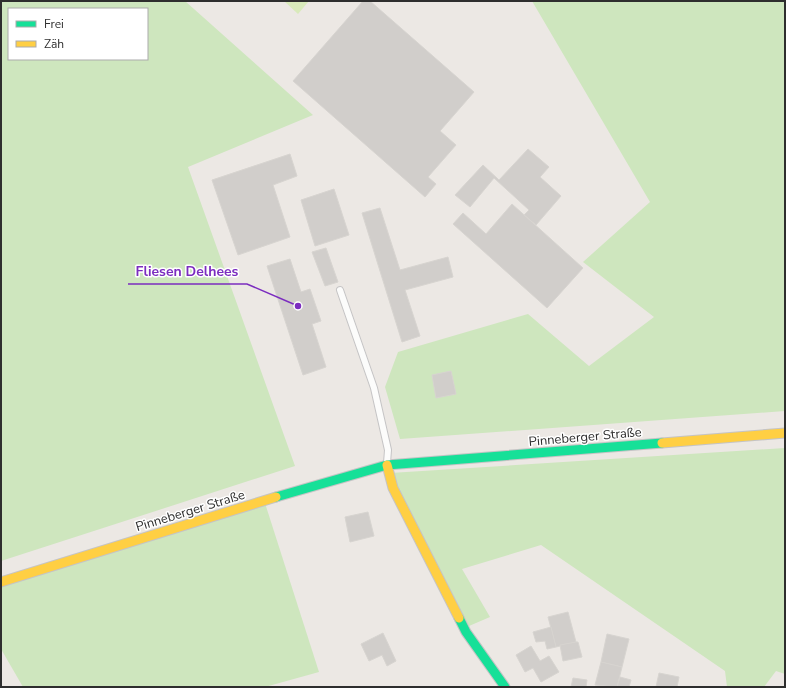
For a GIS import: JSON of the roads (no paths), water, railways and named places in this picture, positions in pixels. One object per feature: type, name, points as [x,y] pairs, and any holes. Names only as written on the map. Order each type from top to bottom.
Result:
[{"type":"main road","name":"Pinneberger Straße","points":[[1,582],[291,492],[387,465],[785,433]]},
{"type":"main road","points":[[387,465],[393,488],[466,632],[505,687]]},
{"type":"lane","points":[[340,290],[374,388],[388,450],[387,465]]},
{"type":"place","name":"Fliesen Delhees","points":[[298,306]]}]
